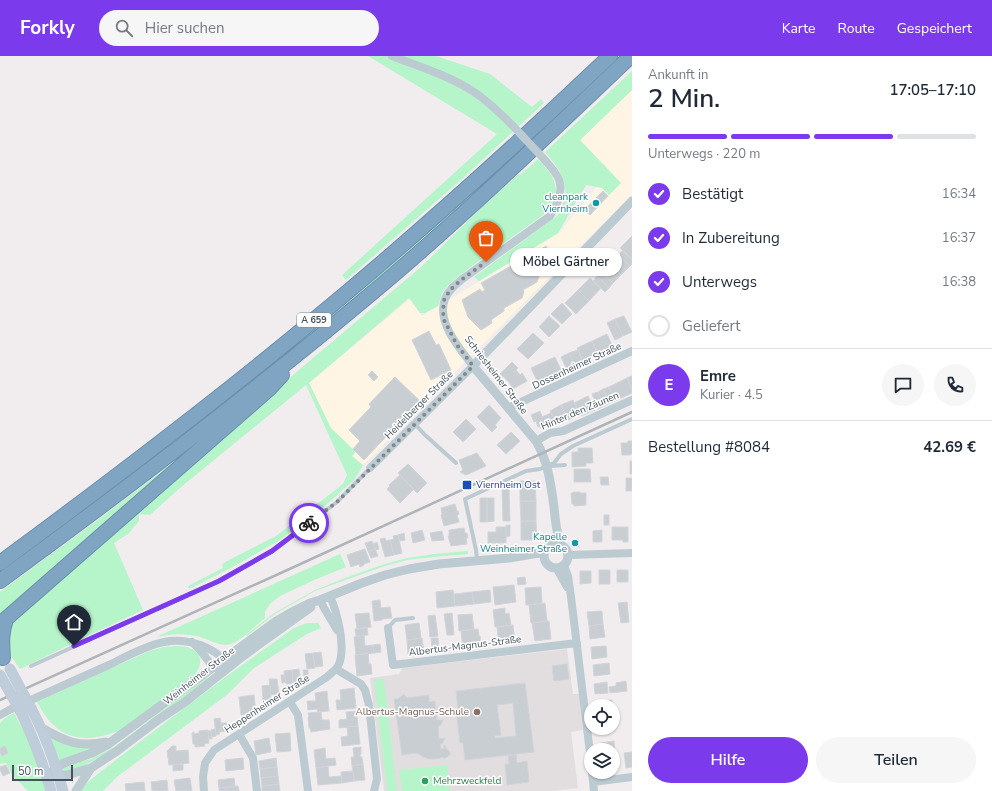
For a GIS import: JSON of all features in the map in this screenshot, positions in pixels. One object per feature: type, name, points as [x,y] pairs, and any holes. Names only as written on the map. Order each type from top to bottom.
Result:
[{"type":"highway","name":"A 659","points":[[0,563],[167,437],[304,329],[467,189],[610,56]]},
{"type":"highway","name":"A 659","points":[[0,581],[176,449],[315,340],[391,277],[535,147],[631,56]]},
{"type":"highway","points":[[3,664],[1,640],[3,621],[269,389],[315,340]]},
{"type":"main road","points":[[3,664],[31,708],[40,727],[63,791]]},
{"type":"main road","points":[[3,664],[20,712],[35,743],[47,776],[50,791]]},
{"type":"street","name":"Schriesheimer Straße","points":[[392,56],[448,78],[474,92],[496,109],[544,159],[558,176],[560,196],[557,206],[550,216],[461,280],[450,290],[444,300],[443,311],[444,320],[457,345],[536,442],[543,453],[551,487],[556,545]]},
{"type":"street","name":"Heidelberger Straße","points":[[370,468],[473,366],[631,204]]},
{"type":"street","name":"Dossenheimer Straße","points":[[508,408],[632,351]]},
{"type":"street","name":"Hinter den Zäunen","points":[[536,442],[550,433],[563,431],[632,400]]},
{"type":"street","points":[[556,545],[566,548],[569,555],[568,561],[561,567],[549,566],[544,556],[546,549],[556,545]]},
{"type":"street","points":[[569,555],[632,553]]},
{"type":"street","name":"Weinheimer Straße","points":[[57,772],[64,763],[101,748],[115,739],[280,619],[301,607],[362,583],[409,569],[477,560],[544,556]]},
{"type":"street","points":[[561,567],[564,582],[571,597],[589,743]]},
{"type":"street","points":[[330,596],[336,612],[341,642],[340,662],[336,669],[361,684],[365,690],[369,705],[377,778],[374,791]]},
{"type":"street","name":"Weinheimer Straße","points":[[47,776],[57,772],[75,774],[91,768],[185,702],[243,656],[320,600]]},
{"type":"street","points":[[320,600],[340,634]]},
{"type":"street","name":"Albertus-Magnus-Straße","points":[[388,628],[393,665],[577,642]]},
{"type":"street","points":[[0,715],[154,644],[178,640],[192,642],[203,646],[212,650],[223,660],[223,672],[213,667],[192,642]]},
{"type":"street","name":"Heppenheimer Straße","points":[[204,791],[203,777],[205,763],[214,750],[290,702],[327,677],[336,669]]},
{"type":"street","points":[[290,702],[298,715],[308,791]]},
{"type":"street","name":"Weinheimer Straße","points":[[40,727],[58,737],[79,744],[95,744],[115,739]]},
{"type":"street","points":[[239,734],[253,758],[257,791]]},
{"type":"street","name":"Weinheimer Straße","points":[[76,791],[91,768]]},
{"type":"street","points":[[593,782],[632,777]]},
{"type":"street","points":[[593,779],[594,791]]},
{"type":"lane","points":[[477,560],[465,499],[526,471],[540,469],[554,463],[561,454],[572,446],[632,419]]},
{"type":"lane","points":[[415,424],[456,464]]},
{"type":"lane","points":[[547,466],[565,465]]},
{"type":"lane","points":[[31,666],[219,581],[272,551],[337,502],[370,468]]},
{"type":"lane","points":[[388,628],[395,620],[413,618]]},
{"type":"shaded area","points":[[632,90],[632,211],[623,203],[359,469],[330,428],[309,383],[410,299],[422,316],[559,233],[610,171],[580,140]]},
{"type":"shaded area","name":"Albertus-Magnus-Schule","points":[[567,649],[573,694],[579,694],[583,730],[571,732],[578,788],[554,791],[384,791],[370,678],[399,674],[402,668]]},
{"type":"green space","points":[[368,56],[436,56],[490,74],[532,107],[541,99],[544,103],[462,179],[346,280],[342,275],[497,134]]},
{"type":"green space","points":[[618,56],[624,56],[460,207],[393,266],[308,337],[168,448],[0,574],[0,569],[580,93]]},
{"type":"green space","points":[[632,71],[632,90],[580,140],[621,183],[609,195],[602,188],[586,185],[558,233],[479,281],[474,277],[558,215],[565,196],[564,182],[559,169],[545,152]]},
{"type":"green space","points":[[538,159],[551,174],[556,189],[555,197],[549,209],[449,284],[442,293],[438,306],[425,313],[420,313],[409,298],[309,383],[331,428],[356,452],[352,456],[363,465],[355,479],[326,505],[280,540],[229,569],[189,589],[188,586],[223,568],[222,565],[225,562],[276,536],[343,484],[347,475],[306,385],[181,487],[150,515],[139,514],[139,521],[128,534],[114,543],[143,610],[20,669],[9,651],[7,629],[10,622],[300,369],[421,267],[481,208]]},
{"type":"green space","points":[[227,421],[0,618],[0,592],[103,516]]},
{"type":"green space","points":[[468,551],[468,554],[407,560],[385,566],[315,591],[275,614],[247,636],[246,635],[274,613],[315,590],[353,575],[407,558]]},
{"type":"green space","points":[[340,554],[346,567],[280,596],[270,604],[265,612],[265,618],[244,636],[231,644],[222,645],[200,637],[186,634],[156,637]]},
{"type":"green space","points":[[307,623],[318,623],[321,628],[307,634],[254,668],[228,694],[117,777],[103,791],[81,791],[86,784],[100,772],[224,678],[294,628]]},
{"type":"green space","points":[[174,646],[187,647],[197,652],[200,659],[199,668],[193,677],[119,731],[92,738],[71,735],[63,732],[51,723],[37,702],[149,651]]},
{"type":"green space","points":[[207,677],[208,679],[179,702],[113,749],[74,770],[62,771],[61,769],[72,764],[91,759],[114,747]]},
{"type":"green space","points":[[384,679],[397,791],[387,791],[374,680]]},
{"type":"green space","points":[[14,713],[26,735],[47,791],[28,791],[12,775],[6,763],[0,764],[0,723]]},
{"type":"green space","points":[[50,736],[92,748],[93,750],[59,761]]},
{"type":"green space","name":"Mehrzweckfeld","points":[[447,765],[450,791],[402,791],[399,770]]},
{"type":"building","name":"cleanpark Viernheim","points":[[603,191],[608,196],[590,215],[584,210]]},
{"type":"building","points":[[632,236],[632,259],[631,259],[620,248]]},
{"type":"building","points":[[546,246],[556,264],[538,274],[539,277],[537,282],[523,290],[524,292],[522,298],[504,308],[504,311],[491,320],[492,323],[481,330],[468,317],[462,300],[480,289],[482,292],[485,290],[481,283]]},
{"type":"building","points":[[623,250],[632,260],[632,264],[630,266],[618,255]]},
{"type":"building","points":[[618,255],[630,266],[626,270],[614,259]]},
{"type":"building","points":[[614,259],[626,270],[621,275],[610,263]]},
{"type":"building","points":[[610,263],[621,275],[617,279],[606,268]]},
{"type":"building","points":[[606,268],[617,279],[613,283],[601,272]]},
{"type":"building","points":[[601,272],[613,283],[609,288],[597,276]]},
{"type":"building","points":[[597,276],[609,288],[605,292],[593,281]]},
{"type":"building","points":[[590,278],[601,288],[589,301],[578,290]]},
{"type":"building","points":[[578,290],[589,301],[576,314],[565,303]]},
{"type":"building","points":[[562,303],[572,314],[562,324],[551,314]]},
{"type":"building","points":[[549,316],[560,326],[549,337],[539,327]]},
{"type":"building","points":[[624,316],[632,332],[623,336],[615,319]]},
{"type":"building","points":[[615,319],[623,336],[615,340],[607,323]]},
{"type":"building","points":[[429,331],[436,345],[439,344],[451,370],[431,380],[412,340]]},
{"type":"building","points":[[533,333],[544,343],[528,359],[517,349]]},
{"type":"building","points":[[607,334],[613,347],[598,354],[592,341]]},
{"type":"building","points":[[592,341],[598,354],[583,361],[577,348]]},
{"type":"building","points":[[578,350],[583,362],[575,366],[569,353]]},
{"type":"building","points":[[569,353],[575,366],[567,370],[561,357]]},
{"type":"building","points":[[555,357],[562,372],[538,383],[531,368]]},
{"type":"building","points":[[512,362],[518,368],[516,370],[520,375],[522,373],[527,381],[513,389],[509,382],[500,374]]},
{"type":"building","points":[[372,371],[378,377],[374,381],[368,375]]},
{"type":"building","points":[[632,376],[632,390],[627,378]]},
{"type":"building","points":[[395,377],[420,401],[364,460],[353,449],[360,441],[349,430],[371,407],[369,404]]},
{"type":"building","points":[[627,378],[632,393],[615,401],[609,387]]},
{"type":"building","points":[[609,387],[615,401],[610,403],[603,389]]},
{"type":"building","points":[[603,389],[610,403],[604,406],[598,392]]},
{"type":"building","points":[[598,392],[604,406],[598,409],[592,394]]},
{"type":"building","points":[[588,396],[595,410],[581,416],[574,403]]},
{"type":"building","points":[[573,400],[580,414],[568,420],[561,405]]},
{"type":"building","points":[[489,405],[501,418],[495,425],[497,427],[492,432],[477,417]]},
{"type":"building","points":[[561,405],[568,420],[557,425],[550,411]]},
{"type":"building","points":[[540,411],[542,417],[551,413],[556,423],[541,429],[540,426],[538,427],[536,421],[534,422],[531,415]]},
{"type":"building","points":[[466,419],[476,429],[463,442],[453,432]]},
{"type":"building","points":[[511,432],[520,441],[506,454],[497,445]]},
{"type":"building","points":[[628,441],[632,441],[632,454],[622,455],[621,443],[628,443]]},
{"type":"building","points":[[578,448],[592,448],[593,463],[586,463],[586,466],[572,467],[572,452],[578,452]]},
{"type":"building","points":[[477,453],[486,466],[466,475],[460,472],[463,470],[459,460]]},
{"type":"building","points":[[630,461],[632,461],[632,474],[630,474]]},
{"type":"building","points":[[408,464],[427,483],[417,493],[398,473]]},
{"type":"building","points":[[574,469],[590,469],[591,482],[574,482]]},
{"type":"building","points":[[400,475],[414,489],[400,503],[387,489],[390,486],[389,485]]},
{"type":"building","points":[[600,477],[608,477],[609,485],[601,485]]},
{"type":"building","points":[[626,478],[632,478],[632,491],[626,491]]},
{"type":"building","points":[[520,481],[535,481],[536,501],[520,501]]},
{"type":"building","points":[[502,487],[509,487],[510,521],[503,521]]},
{"type":"building","points":[[571,493],[586,493],[586,505],[574,506],[574,504],[572,504]]},
{"type":"building","points":[[480,498],[487,498],[487,522],[480,522]]},
{"type":"building","points":[[487,498],[494,498],[494,521],[487,522]]},
{"type":"building","points":[[520,501],[536,501],[536,521],[521,521]]},
{"type":"building","points":[[455,504],[459,514],[457,515],[459,522],[444,526],[441,508]]},
{"type":"building","points":[[604,515],[609,515],[609,525],[604,525]]},
{"type":"building","points":[[521,521],[536,521],[537,540],[521,540]]},
{"type":"building","points":[[506,525],[510,525],[510,536],[506,537]]},
{"type":"building","points":[[496,527],[506,527],[506,543],[488,543],[488,532],[496,532]]},
{"type":"building","points":[[612,527],[628,527],[628,542],[623,542],[623,540],[612,540]]},
{"type":"building","points":[[464,528],[468,538],[466,538],[467,544],[451,546],[448,536],[449,530]]},
{"type":"building","points":[[422,530],[425,540],[413,543],[411,533]]},
{"type":"building","points":[[602,530],[602,542],[593,542],[593,531]]},
{"type":"building","points":[[442,531],[444,540],[432,541],[430,533]]},
{"type":"building","points":[[404,533],[405,540],[400,541],[398,535]]},
{"type":"building","points":[[398,535],[402,553],[394,555],[390,540],[394,539],[393,536]]},
{"type":"building","points":[[385,538],[386,541],[390,540],[394,555],[385,557],[380,539]]},
{"type":"building","name":"Kapelle Weinheimer Straße","points":[[578,539],[579,547],[572,547],[572,540]]},
{"type":"building","points":[[372,541],[375,549],[368,551],[365,543]]},
{"type":"building","points":[[377,542],[379,549],[376,550],[373,544]]},
{"type":"building","points":[[365,549],[370,562],[360,567],[359,564],[351,567],[347,555]]},
{"type":"building","points":[[375,549],[378,556],[371,558],[368,551]]},
{"type":"building","points":[[599,570],[610,570],[610,584],[599,584]]},
{"type":"building","points":[[617,570],[628,570],[628,582],[617,582]]},
{"type":"building","points":[[580,571],[591,571],[591,583],[580,584]]},
{"type":"building","points":[[525,577],[526,584],[518,585],[517,578]]},
{"type":"building","points":[[514,585],[516,602],[495,605],[493,587]]},
{"type":"building","points":[[541,587],[542,603],[526,605],[525,588]]},
{"type":"building","points":[[453,590],[455,606],[437,608],[436,592]]},
{"type":"building","points":[[490,590],[491,602],[474,604],[472,592]]},
{"type":"building","points":[[472,592],[474,604],[455,606],[454,594]]},
{"type":"building","points":[[380,600],[381,608],[390,607],[392,618],[374,621],[372,601]]},
{"type":"building","points":[[627,602],[629,622],[621,623],[618,603]]},
{"type":"building","points":[[545,603],[547,621],[531,623],[529,605]]},
{"type":"building","points":[[505,608],[505,614],[509,613],[511,625],[495,627],[493,610]]},
{"type":"building","points":[[602,611],[603,624],[589,626],[587,612]]},
{"type":"building","points":[[369,613],[371,627],[357,629],[355,614]]},
{"type":"building","points":[[452,613],[454,635],[447,635],[444,614]]},
{"type":"building","points":[[472,614],[474,629],[459,631],[458,615]]},
{"type":"building","points":[[435,615],[438,636],[430,637],[428,616]]},
{"type":"building","points":[[549,621],[551,639],[535,641],[532,623]]},
{"type":"building","points":[[419,623],[421,638],[407,640],[405,625]]},
{"type":"building","points":[[603,624],[605,637],[590,639],[589,626]]},
{"type":"building","points":[[513,625],[515,644],[499,645],[497,627]]},
{"type":"building","points":[[367,627],[368,635],[356,636],[355,629]]},
{"type":"building","points":[[478,629],[481,648],[463,649],[461,631]]},
{"type":"building","points":[[364,635],[365,646],[373,645],[374,653],[356,655],[354,637]]},
{"type":"building","points":[[422,638],[424,653],[408,654],[407,640]]},
{"type":"building","points":[[431,638],[438,638],[439,648],[432,649]]},
{"type":"building","points":[[380,644],[381,652],[374,653],[373,645]]},
{"type":"building","points":[[606,646],[607,657],[592,659],[591,647]]},
{"type":"building","points":[[321,652],[323,666],[315,667],[313,653]]},
{"type":"building","points":[[313,653],[315,668],[307,669],[305,654]]},
{"type":"building","points":[[368,653],[372,674],[357,676],[355,655]]},
{"type":"building","points":[[609,663],[610,674],[594,676],[593,665]]},
{"type":"building","points":[[567,664],[569,679],[554,681],[552,666]]},
{"type":"building","points":[[299,669],[301,683],[293,684],[292,670]]},
{"type":"building","points":[[292,670],[293,684],[286,684],[284,671]]},
{"type":"building","points":[[303,670],[308,670],[308,677],[304,678]]},
{"type":"building","points":[[281,675],[285,675],[286,682],[282,683]]},
{"type":"building","points":[[269,679],[277,679],[279,694],[271,695]]},
{"type":"building","points":[[626,681],[627,691],[610,693],[609,687],[616,686],[616,683]]},
{"type":"building","points":[[607,682],[608,693],[595,694],[594,684]]},
{"type":"building","points":[[525,683],[534,752],[465,760],[463,743],[460,743],[456,709],[458,708],[456,691]],"holes":[[[513,703],[516,736],[495,738],[494,736],[501,735],[497,705]]]},
{"type":"building","points":[[270,685],[271,701],[263,701],[262,686]]},
{"type":"building","points":[[354,688],[356,708],[337,710],[336,700],[341,700],[340,690]]},
{"type":"building","points":[[327,691],[329,711],[318,712],[317,709],[308,710],[307,701],[316,701],[315,693]]},
{"type":"building","points":[[404,694],[407,698],[429,695],[429,702],[435,701],[437,720],[443,720],[440,726],[438,726],[439,739],[445,738],[442,744],[440,744],[441,749],[444,749],[444,745],[451,754],[444,759],[443,757],[429,759],[417,753],[402,755],[394,699],[398,699]]},
{"type":"building","points":[[254,695],[256,713],[241,715],[239,697]]},
{"type":"building","points":[[357,711],[358,726],[339,728],[339,720],[347,719],[346,712]]},
{"type":"building","points":[[321,712],[322,720],[329,720],[330,729],[311,732],[309,728],[308,713]]},
{"type":"building","points":[[220,718],[221,723],[227,723],[228,731],[219,732],[220,734],[216,735],[214,719]]},
{"type":"building","points":[[358,726],[360,744],[342,746],[341,737],[348,736],[347,727]]},
{"type":"building","points":[[215,729],[216,736],[212,737],[211,730]]},
{"type":"building","points":[[208,730],[209,743],[204,744],[205,746],[195,747],[195,744],[193,744],[192,733],[194,732],[194,734],[199,733],[199,731]]},
{"type":"building","points":[[208,731],[211,731],[212,739],[209,739]]},
{"type":"building","points":[[290,733],[291,751],[277,752],[275,734]]},
{"type":"building","points":[[269,738],[271,752],[256,755],[254,741]]},
{"type":"building","points":[[614,741],[614,743],[601,743]]},
{"type":"building","points":[[5,746],[8,753],[2,756],[0,748]]},
{"type":"building","points":[[172,746],[176,746],[176,751],[188,750],[189,763],[169,765],[167,751]]},
{"type":"building","points":[[361,747],[360,757],[362,757],[363,764],[352,766],[351,757],[354,757],[353,748]]},
{"type":"building","points":[[325,748],[326,759],[335,758],[336,765],[316,768],[314,750]]},
{"type":"building","points":[[632,752],[632,767],[626,768],[624,753]]},
{"type":"building","points":[[516,754],[517,763],[527,761],[529,782],[507,785],[505,764],[509,764],[508,756]]},
{"type":"building","points":[[243,758],[244,769],[226,771],[225,760]]},
{"type":"building","points":[[276,758],[277,767],[260,769],[259,761]]},
{"type":"building","points":[[183,764],[183,770],[173,771],[173,765]]},
{"type":"building","points":[[363,764],[365,780],[354,781],[352,766]]},
{"type":"building","points":[[6,765],[10,773],[3,776],[0,767]]},
{"type":"building","points":[[328,766],[329,777],[341,776],[342,783],[318,785],[316,768]]},
{"type":"building","points":[[277,767],[278,776],[261,778],[260,769]]},
{"type":"building","points":[[353,771],[354,781],[342,783],[341,772]]},
{"type":"building","points":[[278,776],[279,784],[262,786],[261,778]]},
{"type":"building","points":[[190,778],[192,791],[176,791],[174,780]]},
{"type":"building","points":[[234,778],[235,786],[219,788],[218,780]]},
{"type":"building","points":[[167,780],[168,791],[152,791],[151,782]]},
{"type":"building","points":[[144,782],[145,791],[126,791],[125,784]]},
{"type":"building","points":[[279,784],[280,791],[262,791],[262,786]]},
{"type":"building","points":[[238,786],[239,791],[219,791],[219,788]]},
{"type":"railway","points":[[0,700],[632,412]]},
{"type":"way so far","points":[[309,523],[337,502],[473,366],[457,345],[444,320],[444,300],[450,290],[461,280],[486,262]]},
{"type":"place","name":"cleanpark Viernheim","points":[[596,203]]},
{"type":"place","name":"Möbel Gärtner","points":[[486,262]]},
{"type":"place","name":"Viernheim Ost","points":[[467,485]]},
{"type":"place","name":"Kapelle Weinheimer Straße","points":[[575,543]]},
{"type":"place","name":"Albertus-Magnus-Schule","points":[[477,712]]},
{"type":"place","name":"Mehrzweckfeld","points":[[425,781]]},
{"type":"route","points":[[74,646],[219,581],[272,551],[309,523]]}]
